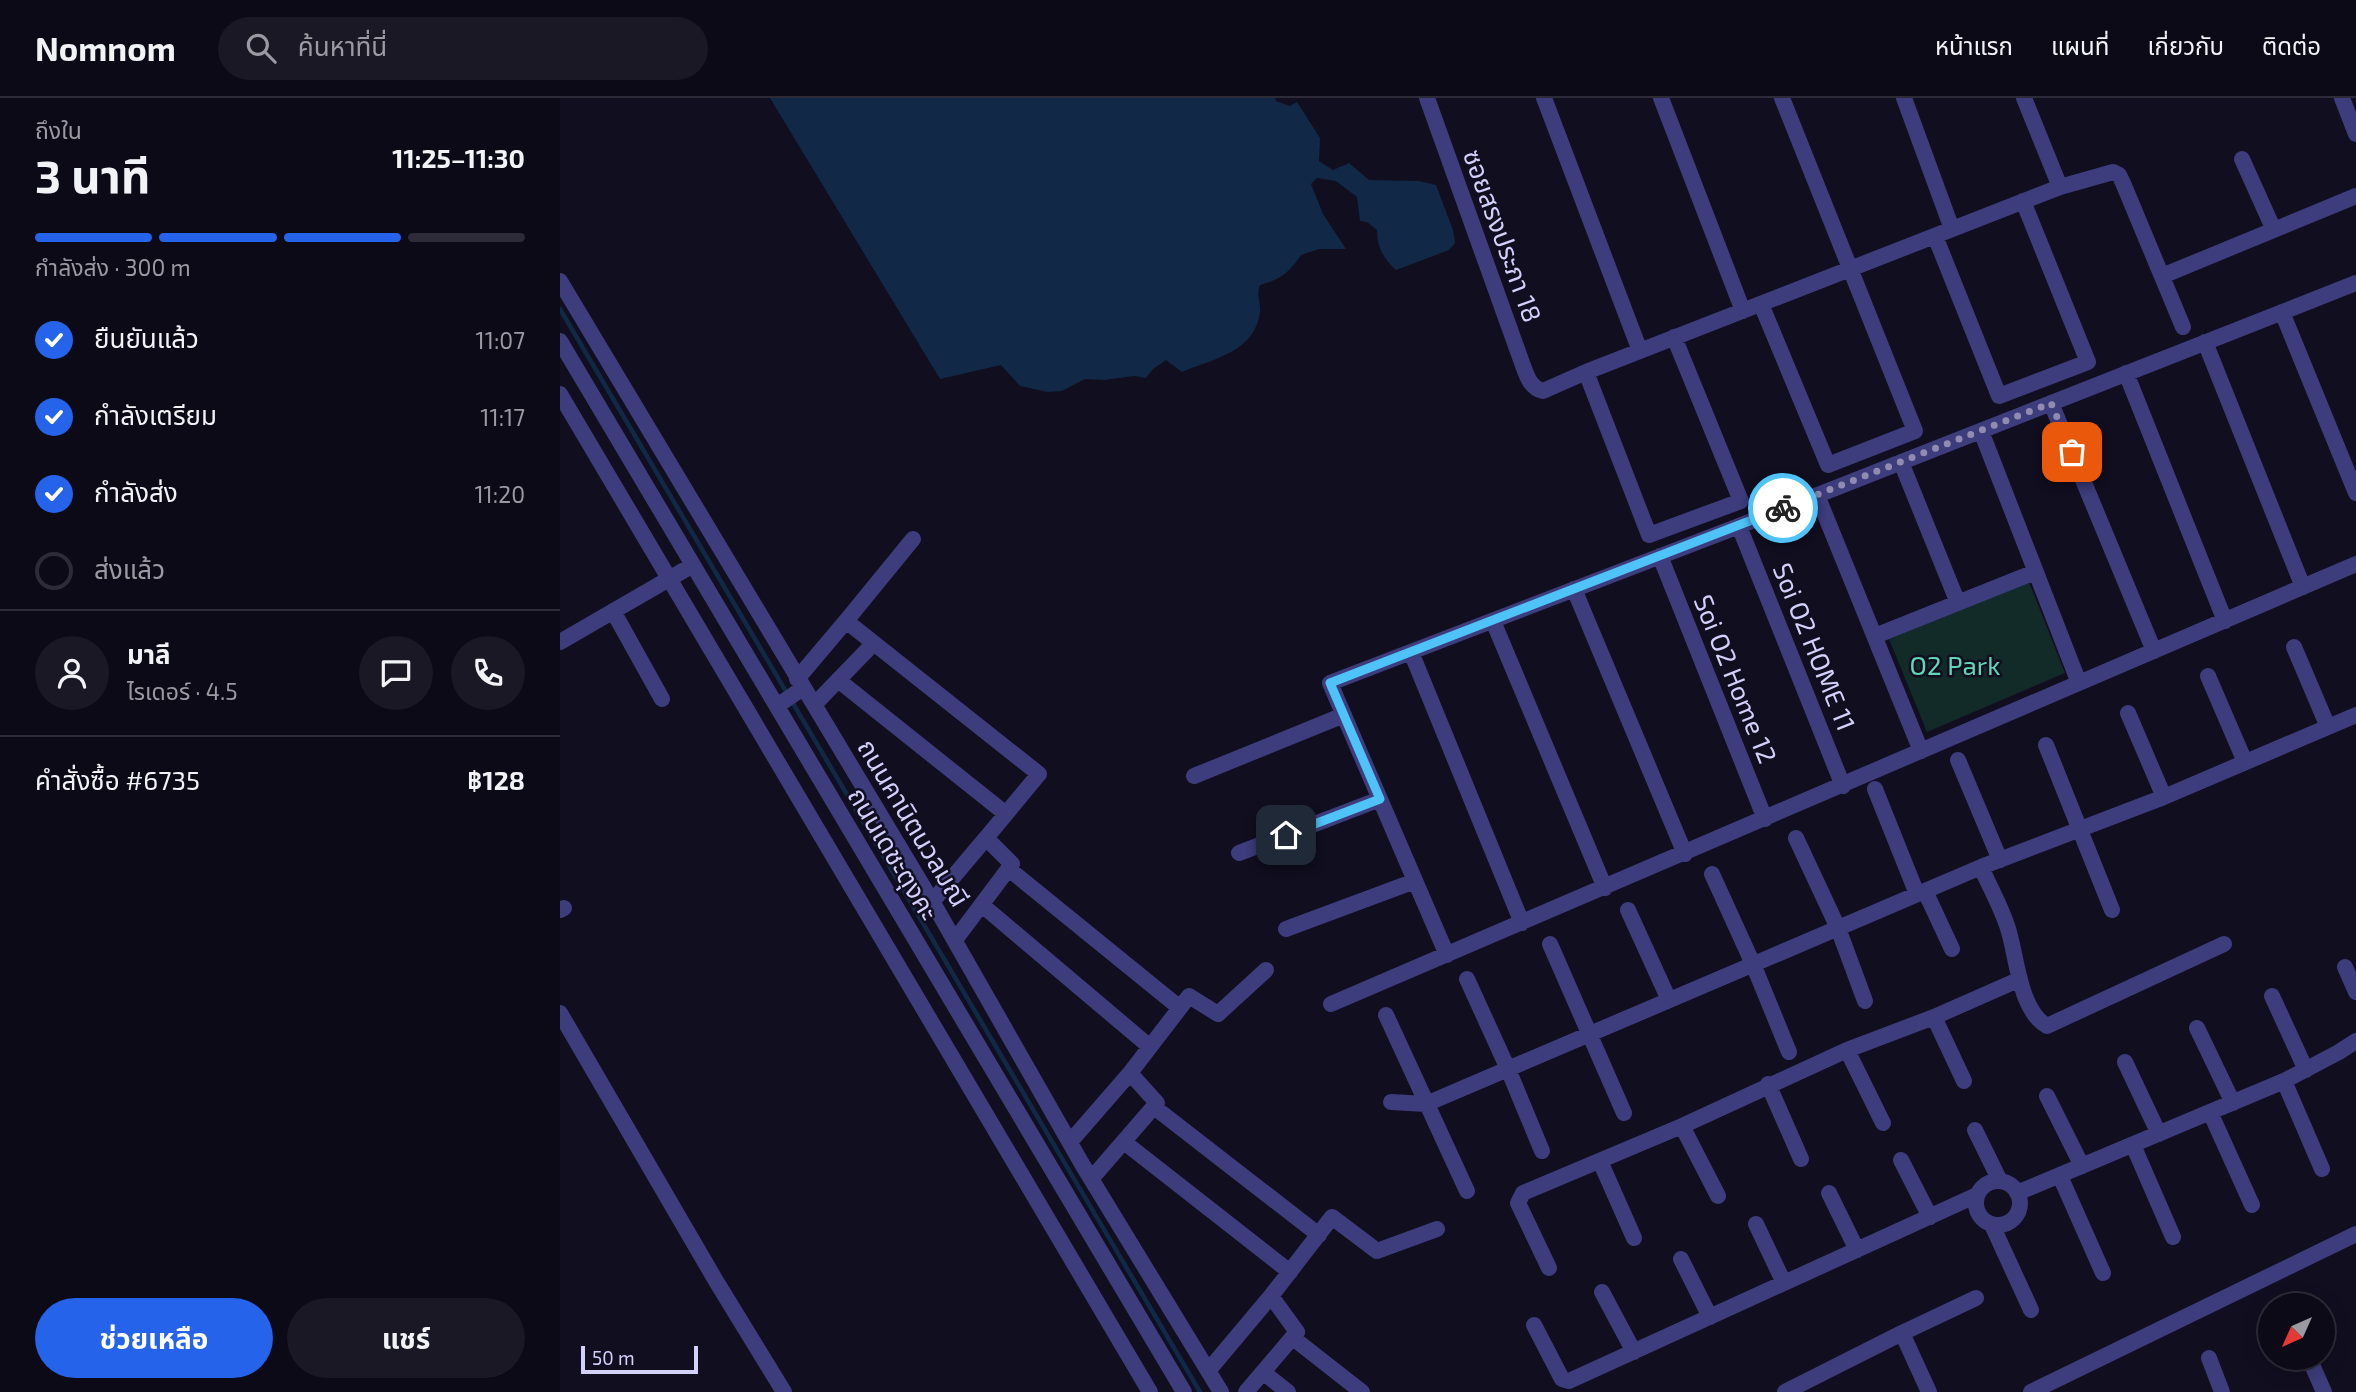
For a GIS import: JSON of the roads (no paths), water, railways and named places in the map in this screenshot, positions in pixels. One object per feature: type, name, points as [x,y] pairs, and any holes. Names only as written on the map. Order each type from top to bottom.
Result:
[{"type":"street","name":"ซอยสรงประภา 18","points":[[1427,98],[1521,360],[1534,388],[1543,391],[1586,372]]},
{"type":"street","points":[[1544,98],[1640,351]]},
{"type":"street","points":[[1661,98],[1743,311]]},
{"type":"street","points":[[1761,304],[1828,465],[1915,431],[1782,98]]},
{"type":"street","points":[[1904,98],[1952,229]]},
{"type":"street","points":[[2024,98],[2060,187]]},
{"type":"street","points":[[2342,98],[2356,134]]},
{"type":"street","points":[[2242,159],[2273,228]]},
{"type":"street","points":[[1675,337],[1741,501],[1648,536],[1586,372],[1675,337],[1849,270],[2023,201],[2104,173],[2116,172],[2183,327]]},
{"type":"street","points":[[2162,276],[2356,196]]},
{"type":"street","points":[[1935,236],[1999,396],[2088,362],[2023,201]]},
{"type":"street","name":"ถนนคานิตนวลมณี","points":[[560,281],[800,686],[955,940],[1070,1142],[1221,1392]]},
{"type":"street","points":[[1447,955],[1330,683],[1739,526],[2356,283]]},
{"type":"street","points":[[2282,312],[2356,493]]},
{"type":"street","name":"ถนนเดชะตุงคะ","points":[[560,341],[693,565],[780,704],[1184,1392]]},
{"type":"street","points":[[2205,342],[2303,587]]},
{"type":"street","points":[[2126,373],[2225,621]]},
{"type":"street","name":"ถนนเดชะตุงคะ","points":[[560,394],[1150,1392]]},
{"type":"street","points":[[2051,403],[2154,651]]},
{"type":"street","points":[[1980,430],[2079,683]]},
{"type":"street","points":[[1901,462],[1958,603]]},
{"type":"street","points":[[1817,495],[1921,751]]},
{"type":"street","name":"Soi O2 HOME 11","points":[[1739,526],[1843,786]]},
{"type":"street","points":[[780,704],[800,686],[846,621],[913,539]]},
{"type":"street","name":"Soi O2 Home 12","points":[[1660,556],[1765,819]]},
{"type":"street","points":[[1331,1004],[2356,564]]},
{"type":"street","points":[[560,642],[693,565]]},
{"type":"street","points":[[1875,636],[2035,572]]},
{"type":"street","points":[[1574,589],[1685,854]]},
{"type":"street","points":[[613,611],[662,699]]},
{"type":"street","points":[[846,621],[1039,774],[932,902]]},
{"type":"street","points":[[1493,621],[1605,887]]},
{"type":"street","points":[[814,705],[874,643]]},
{"type":"street","points":[[2294,647],[2328,727]]},
{"type":"street","points":[[1411,652],[1522,923]]},
{"type":"street","points":[[2208,676],[2245,762]]},
{"type":"street","points":[[838,680],[1006,814]]},
{"type":"street","points":[[2127,713],[2164,797]]},
{"type":"street","points":[[1194,776],[1343,715]]},
{"type":"street","points":[[1391,1102],[1426,1104],[1921,892],[2164,797],[2356,715]]},
{"type":"street","points":[[2046,745],[2112,910]]},
{"type":"street","points":[[1958,760],[2000,860]]},
{"type":"street","points":[[1875,789],[1921,892],[1952,949]]},
{"type":"street","points":[[1239,853],[1380,799]]},
{"type":"street","points":[[955,940],[1012,864],[986,838]]},
{"type":"street","points":[[1796,838],[1838,928],[1866,1001]]},
{"type":"street","points":[[1981,867],[2009,931],[2018,980],[2037,1018],[2047,1026],[2224,944]]},
{"type":"street","points":[[1010,870],[1180,1008]]},
{"type":"street","points":[[1712,874],[1789,1052]]},
{"type":"street","points":[[1286,929],[1415,880]]},
{"type":"street","points":[[982,905],[1150,1047]]},
{"type":"street","points":[[1628,910],[1669,1000]]},
{"type":"street","points":[[1550,944],[1624,1113]]},
{"type":"street","points":[[2345,968],[2356,992]]},
{"type":"street","points":[[1070,1142],[1130,1073],[1189,996],[1218,1014],[1266,970]]},
{"type":"street","points":[[1467,979],[1542,1151]]},
{"type":"street","points":[[1549,1268],[1518,1203],[1523,1193],[1847,1050],[1934,1017],[2018,980]]},
{"type":"street","points":[[2272,996],[2306,1070]]},
{"type":"street","points":[[560,1014],[784,1392]]},
{"type":"street","points":[[1386,1015],[1467,1191]]},
{"type":"street","points":[[1934,1017],[1964,1081]]},
{"type":"street","points":[[2197,1028],[2232,1103]]},
{"type":"street","points":[[2017,1193],[2284,1081],[2355,1044]]},
{"type":"street","points":[[1847,1050],[1883,1123]]},
{"type":"street","points":[[2125,1062],[2158,1134]]},
{"type":"street","points":[[1092,1178],[1157,1101],[1130,1073]]},
{"type":"street","points":[[2284,1081],[2322,1170]]},
{"type":"street","points":[[1768,1084],[1801,1158]]},
{"type":"street","points":[[2047,1096],[2082,1166]]},
{"type":"street","points":[[1154,1107],[1319,1235]]},
{"type":"street","points":[[2210,1112],[2252,1205]]},
{"type":"street","points":[[1682,1125],[1718,1196]]},
{"type":"street","points":[[1975,1130],[2000,1181]]},
{"type":"street","points":[[1124,1142],[1290,1272]]},
{"type":"street","points":[[2133,1145],[2172,1237]]},
{"type":"street","points":[[1015,1163],[1040,1149]]},
{"type":"street","points":[[1901,1160],[1930,1217]]},
{"type":"street","points":[[1600,1161],[1634,1238]]},
{"type":"street","points":[[2060,1176],[2103,1273]]},
{"type":"street","points":[[1992,1225],[2007,1224],[2020,1207],[2017,1193],[2007,1183],[2000,1181],[1986,1184],[1977,1195],[1975,1203],[1980,1216],[1992,1225],[2031,1310]]},
{"type":"street","points":[[1829,1193],[1857,1250]]},
{"type":"street","points":[[1534,1325],[1562,1379],[1569,1381],[1977,1195]]},
{"type":"street","points":[[1208,1371],[1332,1217],[1377,1251],[1437,1229]]},
{"type":"street","points":[[1756,1224],[1784,1283]]},
{"type":"street","points":[[2031,1392],[2356,1234]]},
{"type":"street","points":[[1681,1259],[1710,1317]]},
{"type":"street","points":[[1602,1292],[1634,1352]]},
{"type":"street","points":[[1246,1392],[1297,1332],[1271,1296]]},
{"type":"street","points":[[1785,1392],[1976,1298]]},
{"type":"street","points":[[1902,1333],[1929,1392]]},
{"type":"street","points":[[1293,1338],[1362,1392]]},
{"type":"street","points":[[2209,1358],[2222,1392]]},
{"type":"street","points":[[2314,1370],[2324,1392]]},
{"type":"street","points":[[1264,1373],[1288,1392]]},
{"type":"water","points":[[770,98],[1275,98],[1276,101],[1290,106],[1297,102],[1320,138],[1319,161],[1333,170],[1349,163],[1369,180],[1419,181],[1436,185],[1453,230],[1455,243],[1449,250],[1396,270],[1382,252],[1377,230],[1367,222],[1360,221],[1357,197],[1336,181],[1317,178],[1311,184],[1323,214],[1346,249],[1319,249],[1301,255],[1284,274],[1260,285],[1260,312],[1256,326],[1250,336],[1231,352],[1182,372],[1166,360],[1146,378],[1134,376],[1104,380],[1085,379],[1062,391],[1048,392],[1020,386],[1001,365],[940,379]]},
{"type":"waterway","points":[[560,309],[1200,1392]]},
{"type":"park label","name":"O2 Park","points":[[1955,666]]}]
